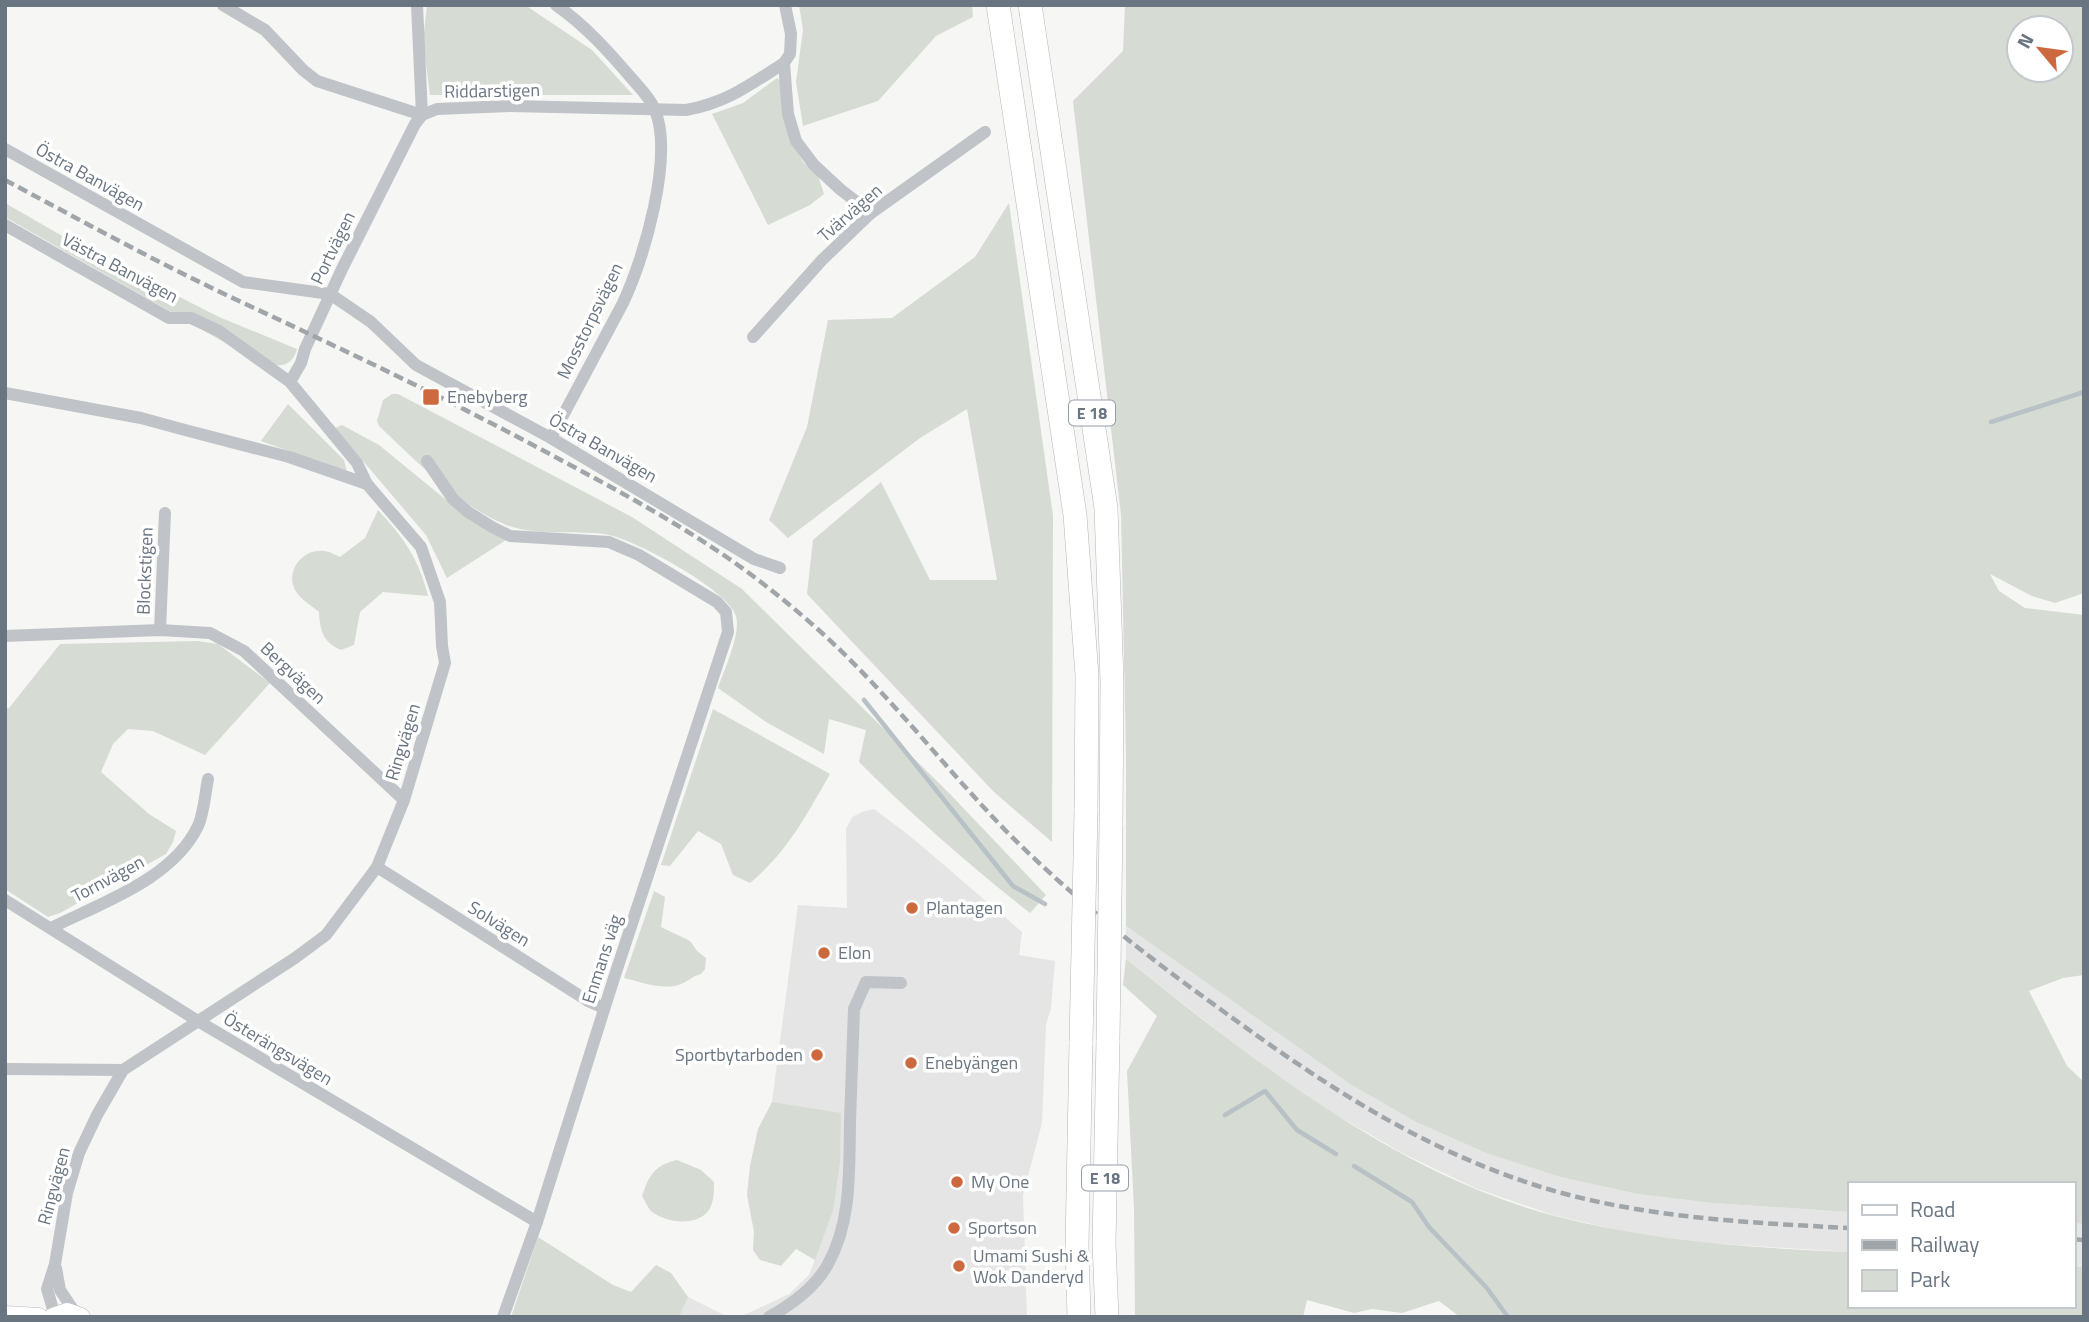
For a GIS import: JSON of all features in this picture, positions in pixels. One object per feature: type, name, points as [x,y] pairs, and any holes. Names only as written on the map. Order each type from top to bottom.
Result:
[{"type":"highway","name":"E 18","points":[[998,5],[1075,515],[1087,675],[1077,1246],[1079,1317]]},
{"type":"highway","name":"E 18","points":[[1030,5],[1106,508],[1112,681],[1104,1244],[1107,1317]]},
{"type":"main road","points":[[5,1315],[49,1316],[67,1312],[78,1315]]},
{"type":"street","name":"Riddarstigen","points":[[223,5],[265,30],[317,81],[422,115],[437,109],[471,107],[686,110],[712,105],[728,98],[784,63]]},
{"type":"street","points":[[417,5],[422,115]]},
{"type":"street","name":"Mosstorpsvägen","points":[[551,438],[623,303],[641,255],[654,207],[661,132],[655,108],[609,50],[556,5]]},
{"type":"street","points":[[785,5],[791,34],[790,54],[784,63],[788,114],[796,141],[814,165],[871,213]]},
{"type":"street","name":"Portvägen","points":[[290,382],[388,176],[422,115]]},
{"type":"street","name":"Tvärvägen","points":[[753,337],[822,260],[871,213],[985,132]]},
{"type":"street","name":"Östra Banvägen","points":[[5,149],[243,282],[330,294],[371,321],[416,365],[551,438],[754,559],[780,568]]},
{"type":"street","name":"Västra Banvägen","points":[[5,225],[169,318],[191,318],[219,331],[290,382]]},
{"type":"street","points":[[290,382],[357,463],[367,484]]},
{"type":"street","points":[[5,393],[163,424],[289,457],[367,484]]},
{"type":"street","name":"Enmans väg","points":[[427,461],[453,499],[492,527],[510,536],[610,542],[639,555],[717,602],[726,612],[728,632],[604,1008],[537,1222],[503,1317]]},
{"type":"street","name":"Ringvägen","points":[[49,1316],[47,1289],[55,1264],[67,1193],[79,1153],[123,1070],[326,935],[377,867],[404,800],[445,663],[440,602],[421,547],[367,484]]},
{"type":"street","name":"Blockstigen","points":[[160,630],[165,513]]},
{"type":"street","name":"Bergvägen","points":[[5,636],[160,630],[210,634],[244,651],[404,800]]},
{"type":"street","name":"Tornvägen","points":[[51,928],[153,876],[180,854],[199,825],[208,779]]},
{"type":"street","name":"Solvägen","points":[[377,867],[588,1001],[604,1008]]},
{"type":"street","name":"Österängsvägen","points":[[5,900],[198,1021],[537,1222]]},
{"type":"street","points":[[769,1317],[806,1291],[828,1264],[840,1233],[849,1192],[854,1009],[866,982],[901,983]]},
{"type":"street","points":[[5,1069],[123,1070]]},
{"type":"street","name":"Ringvägen","points":[[55,1264],[60,1290],[78,1315]]},
{"type":"shaded area","name":"Enebyängen","points":[[874,809],[910,836],[1022,932],[1019,955],[1055,961],[1051,1009],[1046,1024],[1042,1123],[1023,1195],[1027,1317],[740,1317],[789,1294],[809,1275],[833,1211],[841,1114],[772,1102],[798,905],[847,908],[846,829],[852,817]]},
{"type":"shaded area","points":[[1126,926],[1350,1084],[1416,1122],[1486,1153],[1560,1177],[1638,1194],[1712,1203],[1848,1212],[1848,1252],[1706,1243],[1630,1233],[1553,1215],[1475,1188],[1402,1153],[1333,1113],[1267,1069],[1126,959]]},
{"type":"shaded area","points":[[2075,1223],[2084,1224],[2084,1267],[2075,1267]]},
{"type":"shaded area","points":[[688,1297],[728,1317],[679,1317]]},
{"type":"green space","points":[[427,5],[525,5],[592,50],[633,95],[430,95],[423,41]]},
{"type":"green space","points":[[799,5],[972,5],[973,17],[936,36],[878,101],[803,126],[796,82],[803,30]]},
{"type":"green space","points":[[1125,5],[2084,5],[2084,593],[2055,603],[2032,596],[1990,574],[1999,591],[2025,608],[2084,615],[2084,975],[2063,978],[2029,991],[2067,1066],[2084,1082],[2084,1224],[2075,1223],[2075,1182],[1848,1182],[1848,1212],[1712,1203],[1638,1194],[1560,1177],[1486,1153],[1416,1122],[1350,1084],[1126,926],[1121,515],[1073,101],[1123,51]]},
{"type":"green space","points":[[777,78],[782,82],[791,140],[803,162],[818,175],[824,194],[810,205],[768,225],[712,114],[743,103]]},
{"type":"green space","points":[[5,203],[85,249],[219,317],[297,349],[294,356],[291,361],[281,365],[257,361],[5,217]]},
{"type":"green space","points":[[1009,203],[1053,516],[1052,842],[994,792],[807,594],[813,540],[881,482],[930,580],[997,580],[967,409],[920,438],[788,538],[769,520],[807,427],[828,320],[892,318],[975,257]]},
{"type":"green space","points":[[392,394],[398,394],[632,517],[742,589],[950,794],[1046,895],[1030,913],[921,821],[859,762],[866,730],[829,719],[824,754],[766,722],[718,688],[734,642],[736,616],[729,605],[698,579],[656,554],[617,537],[516,528],[488,516],[455,494],[379,426],[377,421],[383,400]]},
{"type":"green space","points":[[288,404],[344,460],[347,472],[261,441]]},
{"type":"green space","points":[[342,425],[379,445],[467,517],[506,540],[447,578],[426,535],[335,428]]},
{"type":"green space","points":[[378,510],[409,550],[420,571],[428,596],[383,592],[360,612],[354,645],[341,650],[324,635],[319,612],[297,593],[292,578],[294,570],[302,558],[316,551],[340,557],[365,538]]},
{"type":"green space","points":[[197,641],[218,644],[270,683],[205,755],[153,731],[128,729],[113,744],[101,772],[149,814],[176,831],[173,842],[166,854],[60,913],[48,917],[5,889],[5,709],[9,708],[60,644]]},
{"type":"green space","points":[[713,709],[830,774],[786,845],[750,883],[733,875],[721,844],[698,831],[670,866],[661,865]]},
{"type":"green space","points":[[654,891],[665,897],[661,927],[690,941],[706,958],[705,969],[701,974],[674,986],[652,985],[624,978]]},
{"type":"green space","points":[[1126,959],[1224,1036],[1328,1110],[1382,1143],[1438,1172],[1496,1197],[1555,1216],[1628,1232],[1738,1245],[1848,1252],[1848,1308],[2075,1308],[2075,1267],[2084,1267],[2084,1317],[1460,1317],[1439,1301],[1402,1313],[1372,1309],[1354,1313],[1307,1300],[1303,1317],[1135,1317],[1134,1208],[1127,1071],[1157,1016],[1123,985]]},
{"type":"green space","points":[[772,1102],[841,1113],[840,1162],[833,1211],[815,1260],[796,1249],[781,1266],[760,1260],[753,1250],[754,1232],[747,1195],[758,1129]]},
{"type":"green space","points":[[677,1160],[701,1170],[714,1182],[711,1207],[697,1219],[681,1221],[664,1218],[651,1211],[642,1196],[654,1172]]},
{"type":"green space","points":[[538,1237],[613,1285],[631,1292],[656,1265],[671,1273],[688,1297],[679,1317],[511,1317]]},
{"type":"waterway","points":[[1991,422],[2084,392]]},
{"type":"waterway","points":[[864,700],[1013,886],[1045,904]]},
{"type":"waterway","points":[[1225,1115],[1265,1091],[1297,1130],[1336,1154]]},
{"type":"waterway","points":[[1354,1166],[1412,1202],[1429,1227],[1486,1287],[1508,1317]]},
{"type":"railway","points":[[5,180],[120,242],[400,377],[519,438],[645,506],[728,558],[788,603],[847,656],[1007,832],[1082,901],[1161,965],[1256,1035],[1379,1115],[1421,1138],[1510,1177],[1594,1201],[1702,1218],[1848,1228]]},
{"type":"railway","points":[[2075,1239],[2084,1240]]},
{"type":"place","name":"Enebyberg","points":[[431,397]]},
{"type":"place","name":"Plantagen","points":[[912,908]]},
{"type":"place","name":"Elon","points":[[824,953]]},
{"type":"place","name":"Sportbytarboden","points":[[817,1055]]},
{"type":"place","name":"Enebyängen","points":[[911,1063]]},
{"type":"place","name":"My One","points":[[957,1182]]},
{"type":"place","name":"Sportson","points":[[954,1228]]},
{"type":"place","name":"Umami Sushi & Wok Danderyd","points":[[959,1266]]}]
